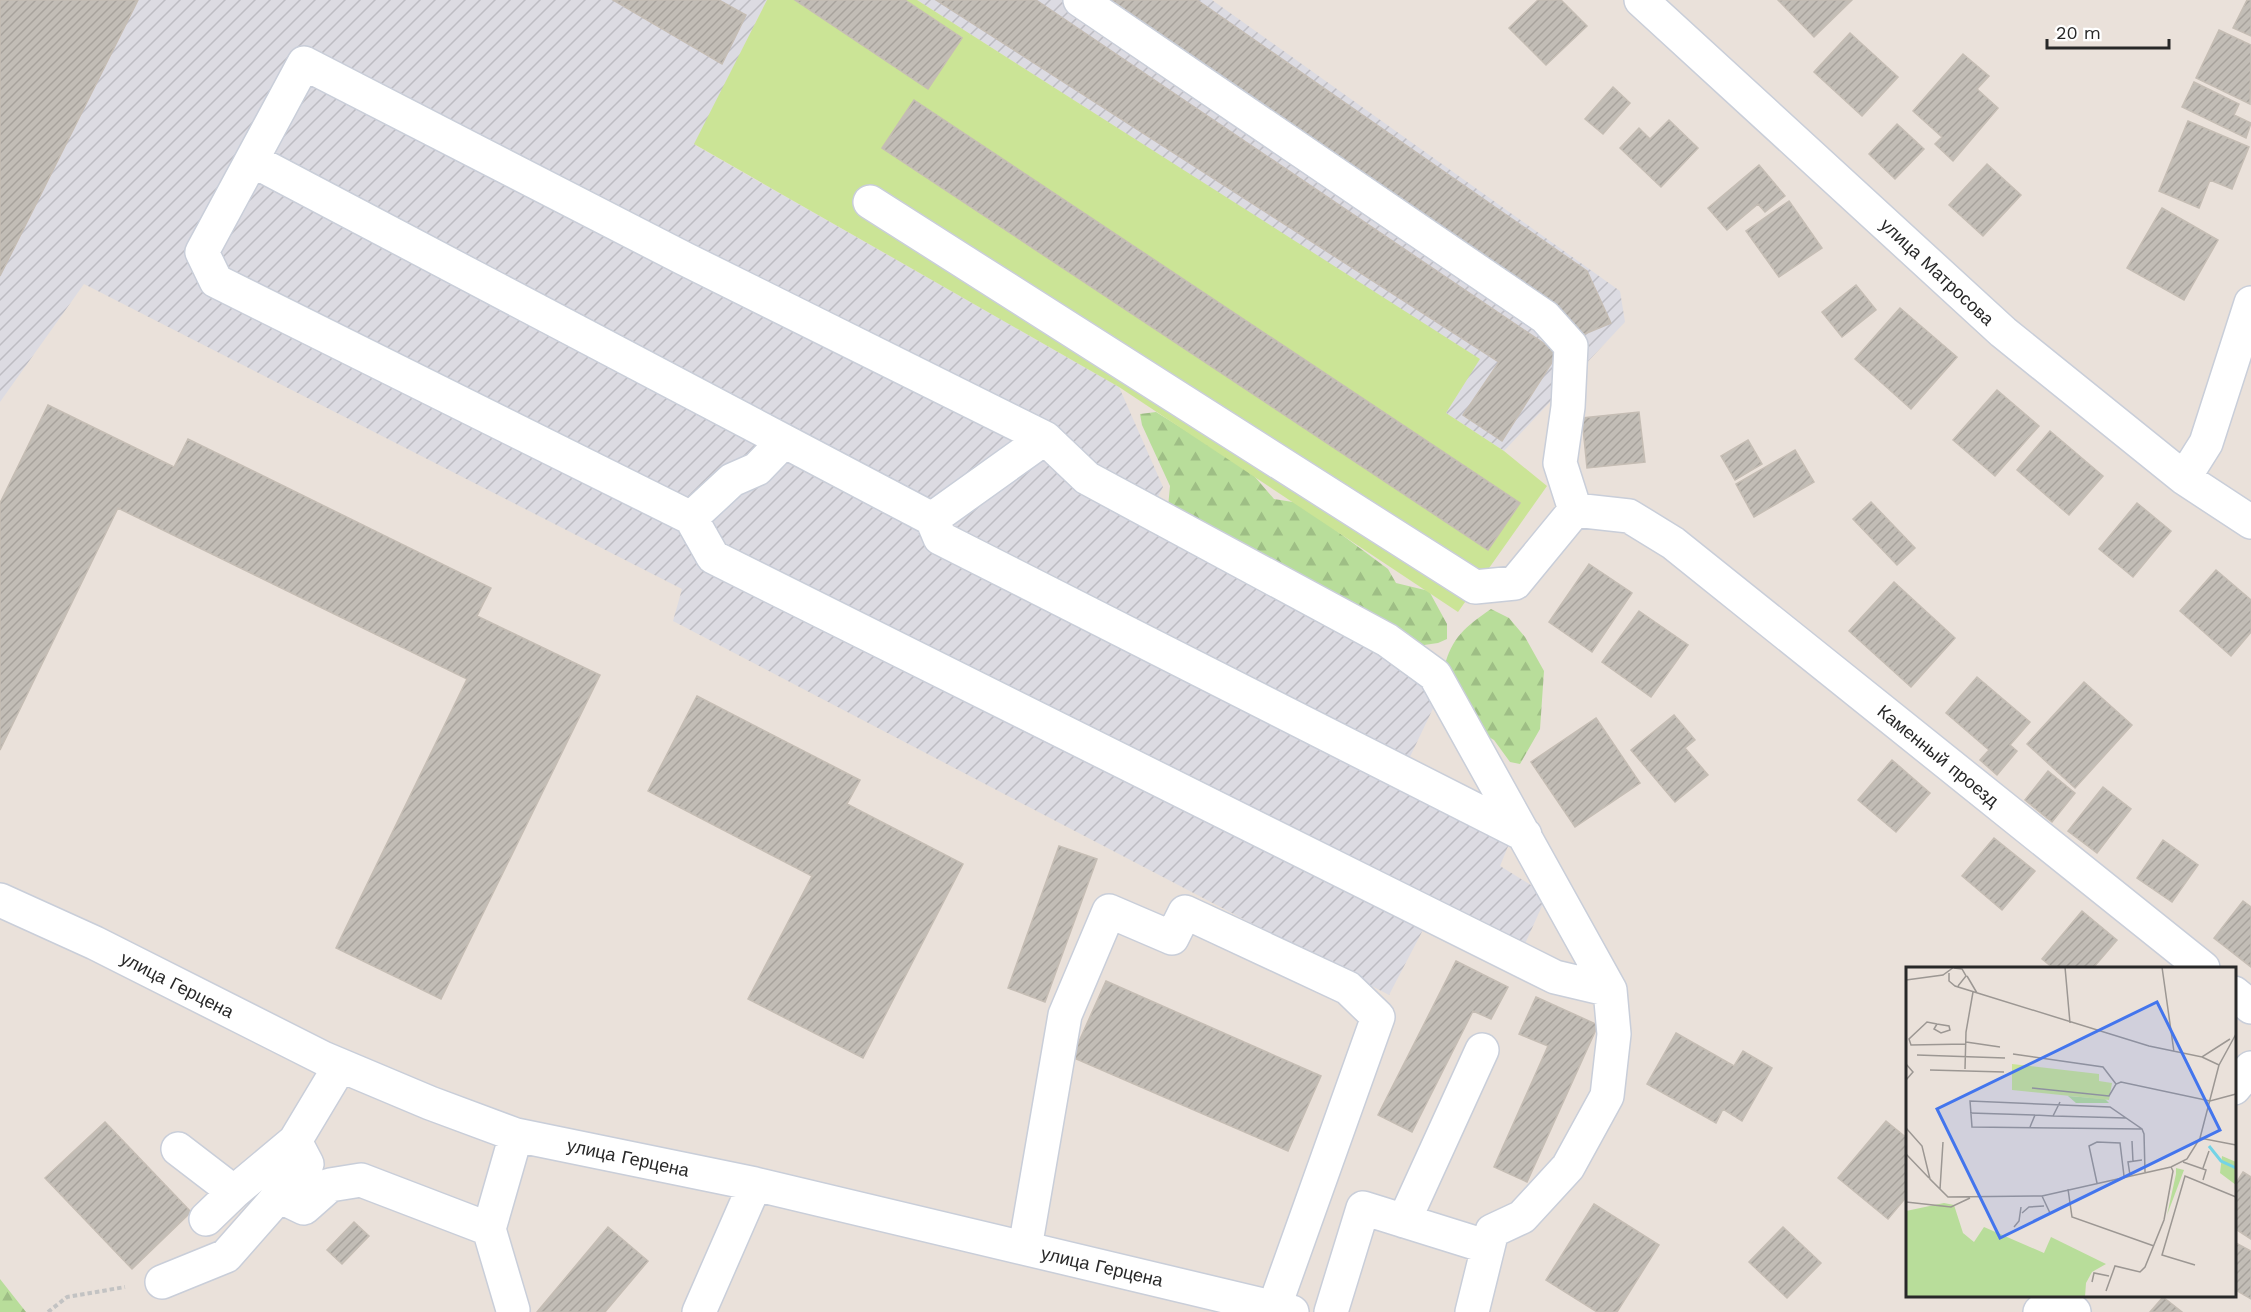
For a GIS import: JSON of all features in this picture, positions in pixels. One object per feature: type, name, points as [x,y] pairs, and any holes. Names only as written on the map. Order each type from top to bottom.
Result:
[{"type":"street","points":[[870,202],[1475,587],[1515,583],[1575,510],[1560,463],[1568,407],[1571,346],[1545,317],[1080,0]]},
{"type":"street","name":"улица Матросова","points":[[1641,0],[2003,332],[2184,478],[2251,522]]},
{"type":"street","points":[[1473,1312],[1492,1231],[1522,1217],[1568,1167],[1607,1096],[1614,1034],[1610,990],[1435,675],[1387,640],[1087,478],[1045,438],[696,264],[304,63],[202,252],[216,281],[691,518],[713,557],[1555,977],[1610,990]]},
{"type":"street","points":[[252,160],[932,519],[940,538],[1525,835]]},
{"type":"street","points":[[2184,478],[2206,443],[2251,303]]},
{"type":"street","points":[[932,519],[1045,438]]},
{"type":"street","points":[[691,518],[732,480],[757,469],[784,441]]},
{"type":"street","name":"Каменный проезд","points":[[1575,510],[1629,516],[1673,543],[2201,967]]},
{"type":"street","name":"улица Герцена","points":[[0,900],[95,943],[340,1066],[430,1103],[516,1134],[755,1184],[1283,1310]]},
{"type":"street","points":[[1025,1248],[1065,1015],[1109,911],[1172,938],[1185,912],[1348,988],[1377,1017],[1283,1310]]},
{"type":"street","points":[[2236,994],[2251,1007]]},
{"type":"street","points":[[1404,1221],[1482,1050]]},
{"type":"street","points":[[206,1219],[234,1192],[295,1141],[340,1066]]},
{"type":"street","points":[[2236,1087],[2251,1068]]},
{"type":"street","points":[[513,1310],[489,1229],[516,1134]]},
{"type":"street","points":[[162,1282],[226,1256],[306,1164],[295,1141]]},
{"type":"street","points":[[178,1149],[234,1192]]},
{"type":"street","points":[[279,1196],[304,1208],[330,1185],[361,1180],[489,1229]]},
{"type":"street","points":[[699,1312],[755,1184]]},
{"type":"street","points":[[1331,1312],[1363,1208],[1488,1248]]},
{"type":"path","points":[[48,1312],[67,1297],[162,1282]]},
{"type":"shaded area","points":[[0,0],[767,0],[695,145],[1119,387],[1163,487],[1143,525],[1396,658],[1438,698],[1398,782],[1509,844],[1500,866],[1547,895],[1524,946],[1436,905],[1389,995],[673,621],[682,589],[84,284],[0,402]]},
{"type":"shaded area","points":[[917,0],[1212,0],[1620,291],[1625,322],[1504,451],[1446,413],[1479,359]]},
{"type":"green space","points":[[767,0],[917,0],[1480,359],[1446,413],[1504,451],[1547,486],[1458,612],[1119,387],[694,144]]},
{"type":"green space","points":[[1156,412],[1249,470],[1274,499],[1299,503],[1388,569],[1396,583],[1429,591],[1447,624],[1447,639],[1438,643],[1417,646],[1168,507],[1170,486],[1142,425],[1140,414]]},
{"type":"green space","points":[[1491,609],[1509,618],[1525,637],[1544,671],[1540,729],[1520,764],[1510,762],[1494,740],[1482,733],[1444,668],[1456,640],[1474,621]]},
{"type":"green space","points":[[0,1279],[26,1312],[0,1312]]},
{"type":"building","points":[[0,0],[138,0],[0,276]]},
{"type":"building","points":[[613,0],[719,0],[746,15],[722,64]]},
{"type":"building","points":[[795,0],[905,0],[962,38],[928,89]]},
{"type":"building","points":[[936,0],[1036,0],[1558,353],[1502,441],[1463,415],[1499,362]]},
{"type":"building","points":[[1111,0],[1197,0],[1587,271],[1611,323],[1582,335],[1559,307]]},
{"type":"building","points":[[1538,0],[1561,0],[1587,26],[1546,65],[1509,28]]},
{"type":"building","points":[[1778,0],[1852,0],[1814,37]]},
{"type":"building","points":[[2247,0],[2251,0],[2251,36],[2233,28]]},
{"type":"building","points":[[2219,30],[2251,45],[2250,104],[2196,78]]},
{"type":"building","points":[[1850,33],[1898,77],[1862,116],[1814,72]]},
{"type":"building","points":[[1963,54],[1989,76],[1977,89],[1998,108],[1953,161],[1935,144],[1942,137],[1913,111]]},
{"type":"building","points":[[2194,82],[2239,104],[2234,115],[2251,123],[2246,138],[2182,107]]},
{"type":"building","points":[[1613,87],[1630,103],[1603,134],[1585,119]]},
{"type":"building","points":[[914,100],[1520,503],[1488,550],[882,148]]},
{"type":"building","points":[[1669,120],[1698,148],[1661,187],[1620,148],[1639,128],[1650,139]]},
{"type":"building","points":[[2188,121],[2249,147],[2232,189],[2210,180],[2199,208],[2159,191]]},
{"type":"building","points":[[1897,124],[1924,149],[1895,179],[1869,154]]},
{"type":"building","points":[[1987,164],[2021,195],[1983,236],[1949,205]]},
{"type":"building","points":[[1759,165],[1785,196],[1765,212],[1758,204],[1727,230],[1708,208]]},
{"type":"building","points":[[1789,201],[1822,248],[1779,277],[1746,231]]},
{"type":"building","points":[[2162,208],[2218,240],[2184,300],[2127,268]]},
{"type":"building","points":[[1856,285],[1876,310],[1842,337],[1822,312]]},
{"type":"building","points":[[1900,308],[1957,357],[1911,409],[1855,359]]},
{"type":"building","points":[[1997,390],[2039,426],[1995,476],[1953,440]]},
{"type":"building","points":[[48,405],[174,467],[188,439],[491,588],[477,616],[600,675],[441,999],[336,948],[467,679],[118,508],[0,750],[0,503]]},
{"type":"building","points":[[1639,412],[1645,462],[1587,468],[1582,418]]},
{"type":"building","points":[[2050,431],[2103,476],[2069,515],[2017,470]]},
{"type":"building","points":[[1748,440],[1762,464],[1735,480],[1721,456]]},
{"type":"building","points":[[1795,450],[1814,482],[1754,517],[1736,484]]},
{"type":"building","points":[[1871,502],[1915,548],[1897,565],[1853,519]]},
{"type":"building","points":[[2137,503],[2171,531],[2133,577],[2099,549]]},
{"type":"building","points":[[1589,564],[1632,593],[1592,652],[1549,622]]},
{"type":"building","points":[[2216,570],[2251,600],[2251,632],[2231,656],[2180,611]]},
{"type":"building","points":[[1894,582],[1955,638],[1911,687],[1849,631]]},
{"type":"building","points":[[1639,611],[1688,645],[1651,697],[1602,662]]},
{"type":"building","points":[[1977,677],[2030,722],[2010,745],[2017,751],[1997,775],[1980,760],[1989,750],[1946,713]]},
{"type":"building","points":[[2084,682],[2132,725],[2075,788],[2027,744]]},
{"type":"building","points":[[697,696],[860,780],[847,804],[963,864],[863,1058],[748,999],[812,876],[648,791]]},
{"type":"building","points":[[1674,715],[1695,740],[1685,748],[1708,775],[1675,802],[1631,750]]},
{"type":"building","points":[[1596,718],[1640,783],[1575,827],[1531,762]]},
{"type":"building","points":[[1892,760],[1930,793],[1896,832],[1858,800]]},
{"type":"building","points":[[2048,771],[2075,793],[2052,822],[2025,800]]},
{"type":"building","points":[[2103,787],[2131,809],[2097,853],[2068,831]]},
{"type":"building","points":[[1994,838],[2035,871],[2002,910],[1962,876]]},
{"type":"building","points":[[2163,840],[2198,865],[2172,902],[2137,878]]},
{"type":"building","points":[[1059,846],[1097,859],[1045,1002],[1008,988]]},
{"type":"building","points":[[2243,901],[2251,907],[2251,967],[2214,938]]},
{"type":"building","points":[[2082,911],[2117,940],[2094,967],[2052,967],[2042,959]]},
{"type":"building","points":[[1456,961],[1508,987],[1491,1019],[1473,1011],[1412,1132],[1378,1115]]},
{"type":"building","points":[[1106,981],[1321,1076],[1288,1151],[1072,1057]]},
{"type":"building","points":[[1536,997],[1598,1025],[1527,1182],[1494,1167],[1548,1046],[1519,1034]]},
{"type":"building","points":[[1676,1033],[1734,1066],[1743,1051],[1772,1068],[1742,1121],[1723,1109],[1716,1123],[1647,1084]]},
{"type":"building","points":[[1886,1121],[1906,1137],[1906,1197],[1888,1219],[1838,1178]]},
{"type":"building","points":[[105,1122],[191,1212],[132,1269],[45,1178]]},
{"type":"building","points":[[2243,1172],[2251,1177],[2251,1239],[2236,1229],[2236,1183]]},
{"type":"building","points":[[1594,1204],[1659,1245],[1617,1312],[1597,1312],[1546,1280]]},
{"type":"building","points":[[354,1222],[369,1236],[342,1264],[327,1250]]},
{"type":"building","points":[[608,1227],[648,1261],[605,1312],[537,1312]]},
{"type":"building","points":[[1783,1227],[1821,1263],[1787,1298],[1749,1262]]},
{"type":"building","points":[[2236,1243],[2251,1251],[2251,1299],[2236,1290]]},
{"type":"building","points":[[2163,1297],[2182,1312],[2150,1312]]}]
